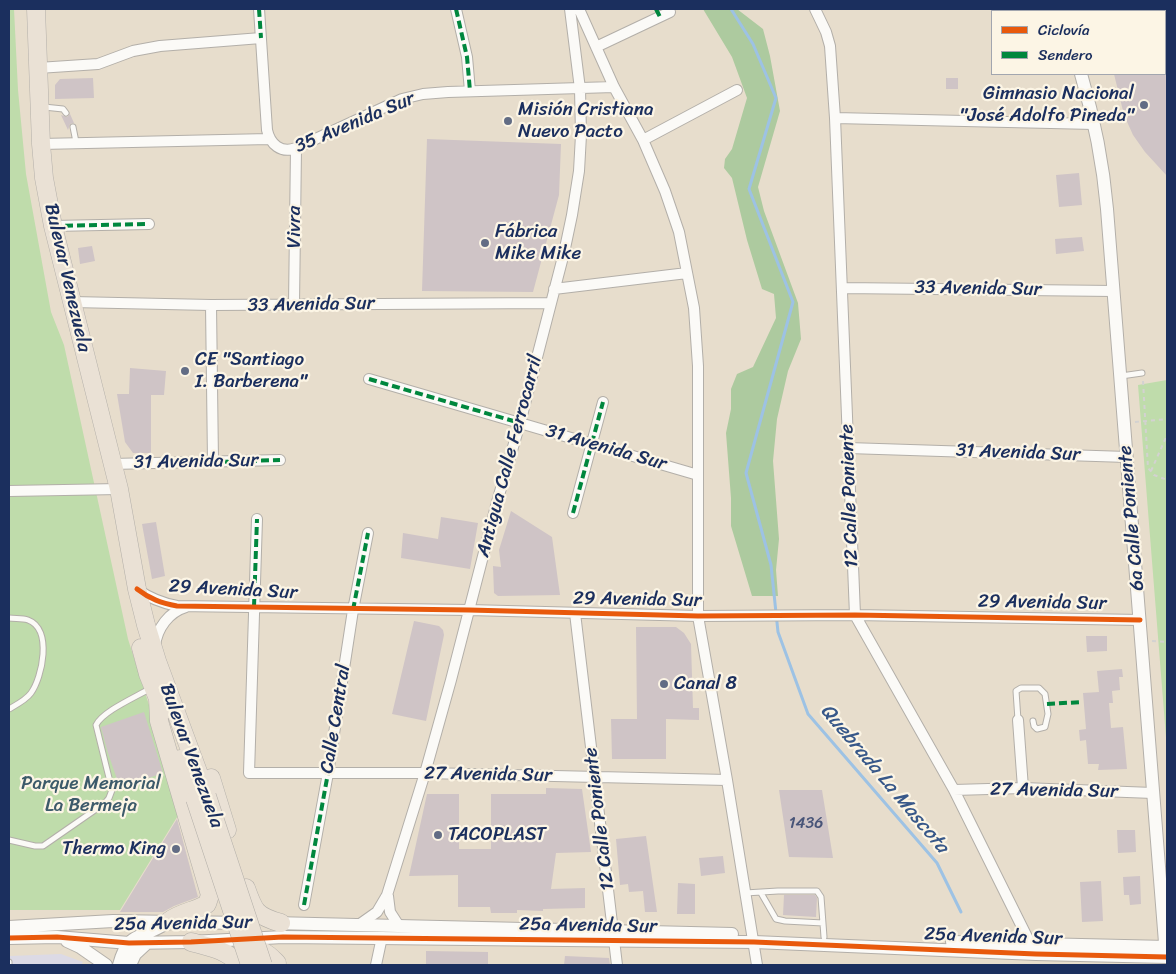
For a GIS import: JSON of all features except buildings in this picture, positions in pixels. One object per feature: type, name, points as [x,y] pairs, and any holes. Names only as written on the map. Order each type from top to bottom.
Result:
[{"type":"highway","name":"Bulevar Venezuela","points":[[36,9],[39,106],[44,178],[53,226],[119,489],[137,589],[154,652],[159,690]]},
{"type":"highway","name":"Bulevar Venezuela","points":[[129,544],[131,597],[148,674],[159,690],[201,797],[272,965]]},
{"type":"highway","points":[[159,690],[187,720],[197,741],[256,913],[282,930]]},
{"type":"highway","points":[[159,690],[159,721],[210,895],[207,904],[178,915],[169,921]]},
{"type":"highway","name":"Bulevar Venezuela","points":[[201,797],[248,965]]},
{"type":"highway","points":[[204,873],[217,889],[228,892],[234,889],[238,883],[239,866]]},
{"type":"highway","points":[[191,942],[220,950],[240,965]]},
{"type":"highway","points":[[248,965],[246,958],[250,953],[262,950],[267,953],[272,965]]},
{"type":"street","points":[[259,9],[269,139]]},
{"type":"street","points":[[456,9],[467,58],[470,91]]},
{"type":"street","name":"Antigua Calle Ferrocarril","points":[[360,924],[377,912],[387,895],[425,773],[564,253],[575,200],[581,135],[580,89],[570,9]]},
{"type":"street","points":[[579,9],[614,87],[643,140],[670,204],[679,232],[694,308],[698,366],[698,616],[728,780],[757,965]]},
{"type":"street","name":"12 Calle Poniente","points":[[815,9],[826,32],[830,46],[835,118],[855,615],[954,790],[1030,943]]},
{"type":"street","points":[[596,47],[658,13],[670,12]]},
{"type":"street","points":[[38,68],[98,64],[133,51],[154,46],[261,38]]},
{"type":"street","name":"6a Calle Poniente","points":[[1081,75],[1094,124],[1106,192],[1167,955]]},
{"type":"street","name":"35 Avenida Sur","points":[[41,144],[269,139],[277,147],[287,151],[402,99],[422,94],[614,87]]},
{"type":"street","points":[[643,140],[737,90]]},
{"type":"street","points":[[835,118],[1094,124]]},
{"type":"street","name":"Vivra","points":[[294,305],[296,148]]},
{"type":"street","points":[[53,226],[149,224]]},
{"type":"street","points":[[554,289],[687,273]]},
{"type":"street","name":"33 Avenida Sur","points":[[842,288],[1114,291]]},
{"type":"street","name":"33 Avenida Sur","points":[[72,302],[210,306],[551,303]]},
{"type":"street","points":[[210,306],[213,462]]},
{"type":"street","name":"31 Avenida Sur","points":[[369,379],[698,476]]},
{"type":"street","points":[[573,513],[603,402]]},
{"type":"street","name":"31 Avenida Sur","points":[[848,448],[1128,457]]},
{"type":"street","name":"31 Avenida Sur","points":[[112,464],[280,460]]},
{"type":"street","points":[[9,491],[119,489]]},
{"type":"street","points":[[254,607],[257,519]]},
{"type":"street","name":"Calle Central","points":[[304,905],[328,773],[353,610],[368,532]]},
{"type":"street","name":"29 Avenida Sur","points":[[137,589],[149,598],[163,604],[177,606],[353,610],[469,610],[698,616],[855,615],[1140,620]]},
{"type":"street","name":"29 Avenida Sur","points":[[154,652],[157,636],[165,622],[182,608],[192,605]]},
{"type":"street","name":"27 Avenida Sur","points":[[254,607],[249,773],[425,773],[728,780]]},
{"type":"street","name":"12 Calle Poniente","points":[[575,613],[617,965]]},
{"type":"street","points":[[1018,720],[1023,788]]},
{"type":"street","name":"27 Avenida Sur","points":[[954,790],[1023,788],[1154,793]]},
{"type":"street","points":[[387,895],[390,912],[399,926]]},
{"type":"street","name":"25a Avenida Sur","points":[[9,927],[113,921],[169,921],[382,937],[824,937],[1030,943],[1167,955]]},
{"type":"street","points":[[120,965],[129,943],[137,936],[160,928],[169,921]]},
{"type":"street","name":"25a Avenida Sur","points":[[9,938],[58,937],[129,943],[191,942],[282,930],[360,924],[614,937]]},
{"type":"street","points":[[272,965],[275,946],[282,930]]},
{"type":"street","points":[[58,937],[80,947],[106,965]]},
{"type":"street","points":[[376,965],[382,937]]},
{"type":"street","name":"25a Avenida Sur","points":[[753,938],[1036,954],[1167,955]]},
{"type":"street","points":[[130,965],[136,954],[148,942]]},
{"type":"lane","points":[[39,106],[63,109],[66,113]]},
{"type":"lane","points":[[72,127],[76,142]]},
{"type":"lane","points":[[1121,376],[1142,373]]},
{"type":"lane","points":[[9,618],[28,620],[36,625],[41,636],[44,651],[42,668],[30,694],[9,709]]},
{"type":"lane","points":[[1018,720],[1016,691],[1021,688],[1039,688],[1045,694],[1048,704],[1048,720],[1045,726],[1037,729],[1033,721]]},
{"type":"lane","points":[[9,840],[42,846],[105,803],[112,790],[110,776],[96,731],[98,720],[107,713],[159,690]]},
{"type":"lane","points":[[745,893],[817,891],[821,897],[824,937]]},
{"type":"lane","points":[[761,893],[776,918],[785,921],[823,923]]},
{"type":"path","points":[[1142,373],[1148,468],[1154,475],[1167,480]]},
{"type":"path","points":[[1145,420],[1167,418]]},
{"type":"path","points":[[1150,472],[1167,435]]},
{"type":"path","points":[[1142,641],[1167,642]]},
{"type":"shaded area","points":[[61,954],[83,962],[81,965],[9,965],[9,956]]},
{"type":"green space","name":"Parque Memorial La Bermeja","points":[[9,9],[14,9],[18,90],[26,174],[51,312],[64,345],[128,639],[182,809],[120,910],[9,910]]},
{"type":"green space","points":[[703,9],[737,9],[763,29],[780,111],[758,187],[764,211],[798,303],[801,339],[788,371],[777,419],[773,461],[779,539],[776,570],[778,596],[752,596],[731,526],[731,498],[726,433],[731,409],[731,389],[737,374],[753,367],[776,318],[774,294],[762,289],[747,240],[732,178],[724,168],[725,159],[732,149],[747,98],[732,57]]},
{"type":"green space","points":[[1167,380],[1167,750],[1138,385]]},
{"type":"waterway","name":"Quebrada La Mascota","points":[[731,9],[753,44],[776,98],[749,189],[793,302],[746,473],[771,565],[778,632],[808,714],[937,863],[961,912]]},
{"type":"marked path","points":[[259,9],[261,38]]},
{"type":"marked path","points":[[456,9],[467,57],[470,91]]},
{"type":"marked path","points":[[656,9],[660,17]]},
{"type":"marked path","points":[[53,226],[149,224]]},
{"type":"marked path","points":[[369,379],[520,423]]},
{"type":"marked path","points":[[573,513],[603,402]]},
{"type":"marked path","points":[[213,462],[280,460]]},
{"type":"marked path","points":[[254,607],[257,519]]},
{"type":"marked path","points":[[353,610],[368,533]]},
{"type":"marked path","points":[[1047,704],[1082,702]]},
{"type":"marked path","points":[[304,905],[328,773]]},
{"type":"cycle path","points":[[137,589],[156,600],[177,606],[469,610],[698,616],[855,615],[1140,620]]},
{"type":"cycle path","points":[[9,938],[57,937],[129,943],[283,937],[754,942],[1036,954],[1167,957]]},
{"type":"place","name":"Gimnasio Nacional \"José Adolfo Pineda\"","points":[[1144,105]]},
{"type":"place","name":"Misión Cristiana Nuevo Pacto","points":[[508,121]]},
{"type":"place","name":"Fábrica Mike Mike","points":[[485,243]]},
{"type":"place","name":"CE \"Santiago I. Barberena\"","points":[[185,371]]},
{"type":"place","name":"Canal 8","points":[[664,684]]},
{"type":"place","name":"TACOPLAST","points":[[438,835]]},
{"type":"place","name":"Thermo King","points":[[176,849]]}]
